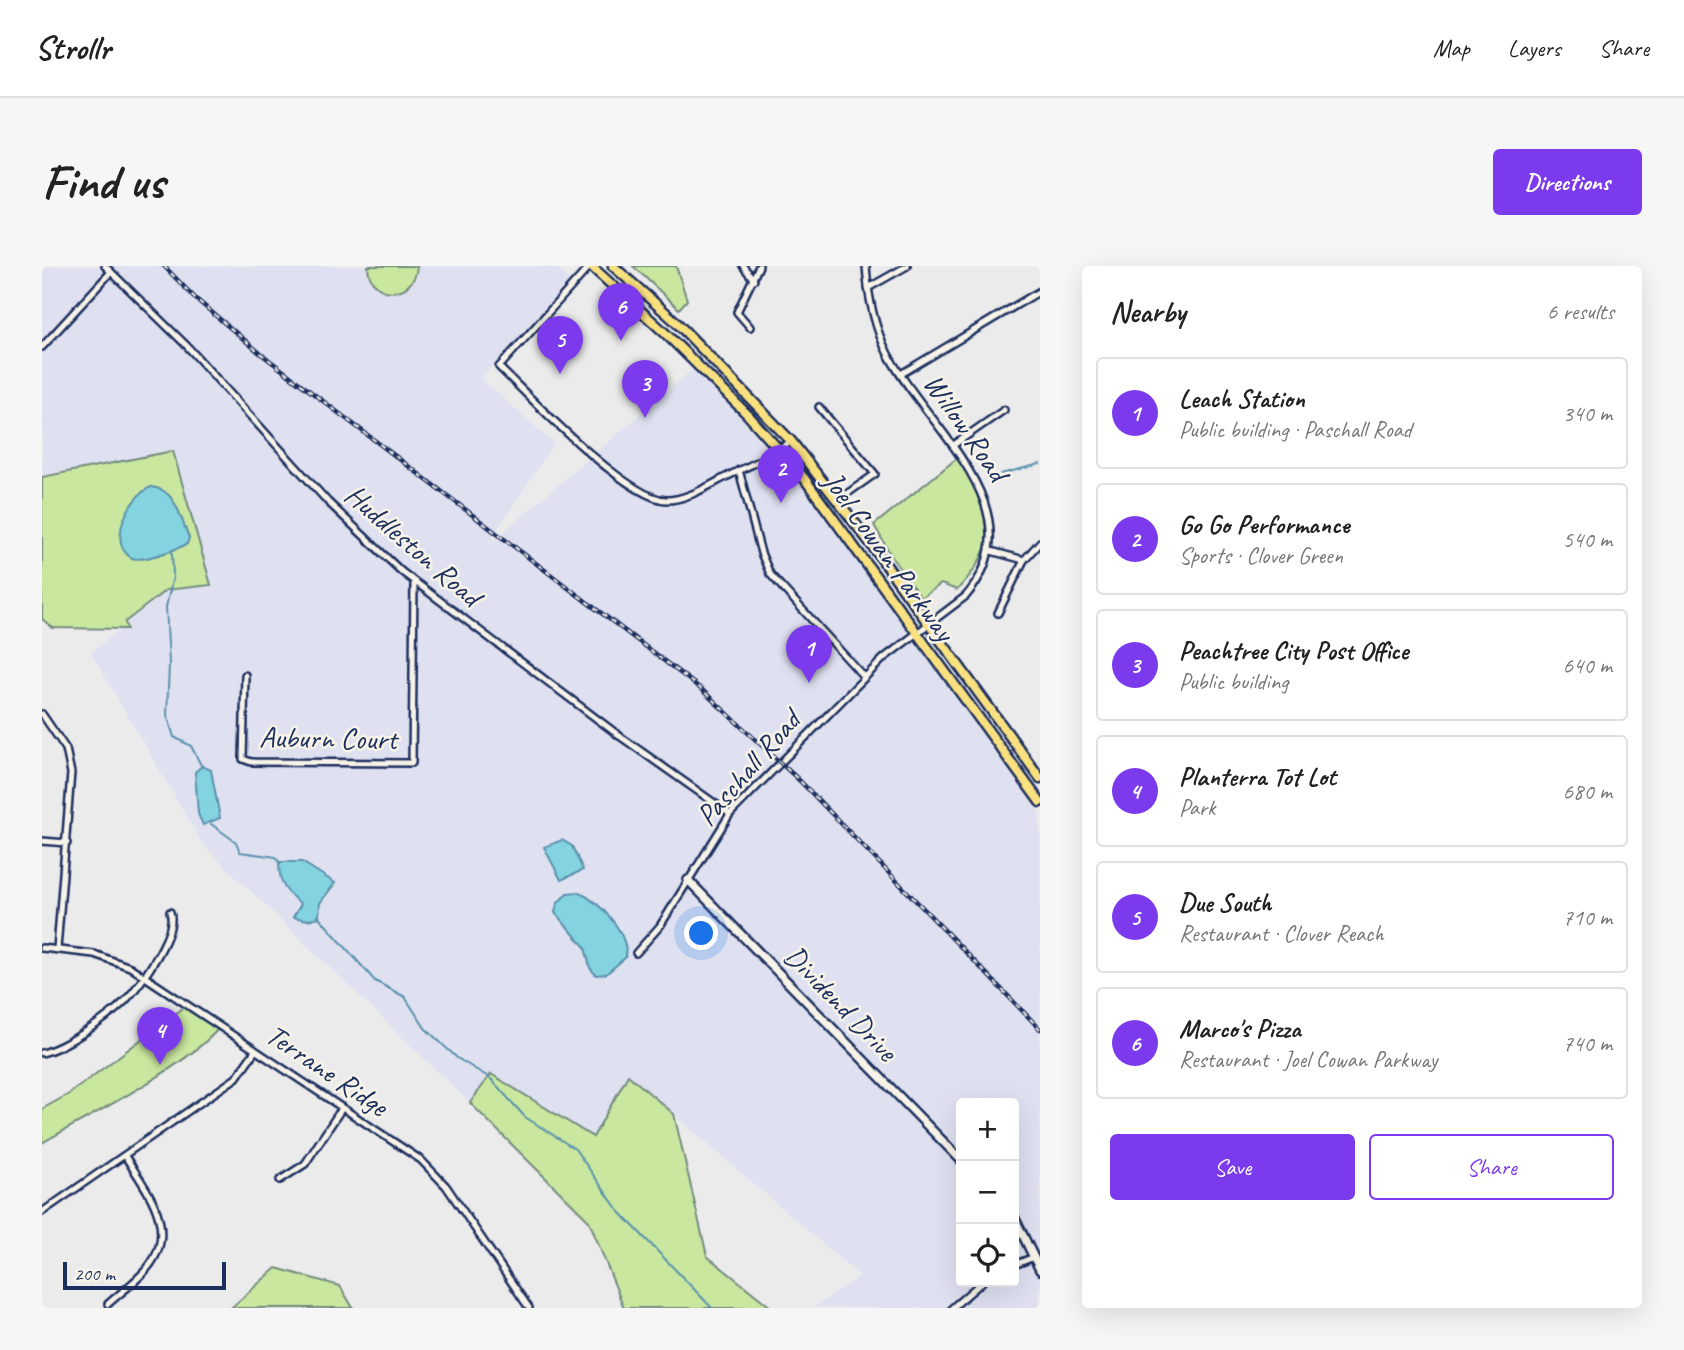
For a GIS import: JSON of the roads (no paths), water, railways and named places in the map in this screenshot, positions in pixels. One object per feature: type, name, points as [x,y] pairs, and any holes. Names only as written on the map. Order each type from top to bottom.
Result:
[{"type":"main road","name":"Joel Cowan Parkway","points":[[591,266],[663,331],[776,453],[917,631],[1040,802]]},
{"type":"main road","name":"Joel Cowan Parkway","points":[[613,266],[674,320],[791,441],[838,500],[1040,778]]},
{"type":"street","name":"Huddleston Road","points":[[105,266],[187,346],[328,502],[414,583],[730,814]]},
{"type":"street","points":[[591,266],[499,368],[601,461],[644,494],[664,500],[682,498],[776,453],[791,441]]},
{"type":"street","points":[[743,266],[754,281]]},
{"type":"street","points":[[750,327],[737,313],[759,266]]},
{"type":"street","name":"Willow Road","points":[[866,266],[868,288],[880,334],[901,374],[954,443],[989,498],[993,514],[991,551],[983,575],[973,589],[917,631]]},
{"type":"street","points":[[868,288],[907,266]]},
{"type":"street","points":[[42,347],[111,272]]},
{"type":"street","points":[[901,374],[1040,291]]},
{"type":"street","points":[[819,407],[875,474],[838,500]]},
{"type":"street","points":[[954,443],[1004,410]]},
{"type":"street","points":[[739,470],[761,553],[770,574],[864,677]]},
{"type":"street","points":[[998,613],[1024,560],[1040,542]]},
{"type":"street","points":[[991,551],[1024,560]]},
{"type":"street","name":"Auburn Court","points":[[245,675],[243,759],[251,762],[412,763],[414,583]]},
{"type":"street","name":"Paschall Road","points":[[636,953],[660,926],[730,814],[864,677],[917,631]]},
{"type":"street","points":[[42,714],[57,731],[69,759],[67,843],[57,949]]},
{"type":"street","points":[[42,841],[67,843]]},
{"type":"street","name":"Dividend Drive","points":[[688,880],[956,1155]]},
{"type":"street","points":[[42,1053],[72,1039],[117,1008],[144,976],[169,936],[173,921],[170,912]]},
{"type":"street","name":"Terrane Ridge","points":[[42,948],[105,957],[144,976],[433,1170],[529,1308]]},
{"type":"street","points":[[42,1212],[236,1078],[255,1051]]},
{"type":"street","points":[[280,1180],[305,1164],[342,1108]]},
{"type":"street","points":[[108,1304],[145,1270],[155,1257],[160,1236],[160,1219],[155,1201],[125,1156]]},
{"type":"street","points":[[1018,1224],[1040,1270]]},
{"type":"street","points":[[1019,1263],[1034,1256]]},
{"type":"street","points":[[952,1308],[976,1287]]},
{"type":"water","points":[[151,487],[172,498],[189,538],[187,544],[175,549],[135,559],[123,550],[121,530],[129,508]]},
{"type":"water","points":[[202,766],[211,770],[220,818],[203,825],[198,814],[195,772]]},
{"type":"water","points":[[562,840],[572,846],[583,870],[561,880],[544,847]]},
{"type":"water","points":[[279,862],[302,862],[335,883],[320,903],[319,917],[308,920],[293,917],[301,904],[284,886]]},
{"type":"water","points":[[579,892],[604,911],[622,937],[626,957],[606,974],[596,975],[590,968],[585,947],[555,913],[557,904],[567,893]]},
{"type":"waterway","points":[[1001,474],[1040,464]]},
{"type":"waterway","points":[[172,552],[173,577],[166,607],[169,663],[167,715],[174,737],[191,746],[202,767]]},
{"type":"waterway","points":[[211,824],[236,842],[240,852],[276,857],[280,864]]},
{"type":"waterway","points":[[318,916],[375,981],[405,997],[425,1028],[457,1058],[490,1078],[525,1117],[575,1149],[618,1210],[712,1308]]},
{"type":"railway","points":[[164,266],[196,299],[260,353],[701,689],[800,781],[1040,1029]]},
{"type":"place","name":"Marco's Pizza","points":[[621,341]]},
{"type":"place","name":"Due South","points":[[560,374]]},
{"type":"place","name":"Peachtree City Post Office","points":[[645,418]]},
{"type":"place","name":"Go Go Performance","points":[[781,503]]},
{"type":"place","name":"Leach Station","points":[[809,683]]},
{"type":"place","name":"Planterra Tot Lot","points":[[160,1065]]}]
